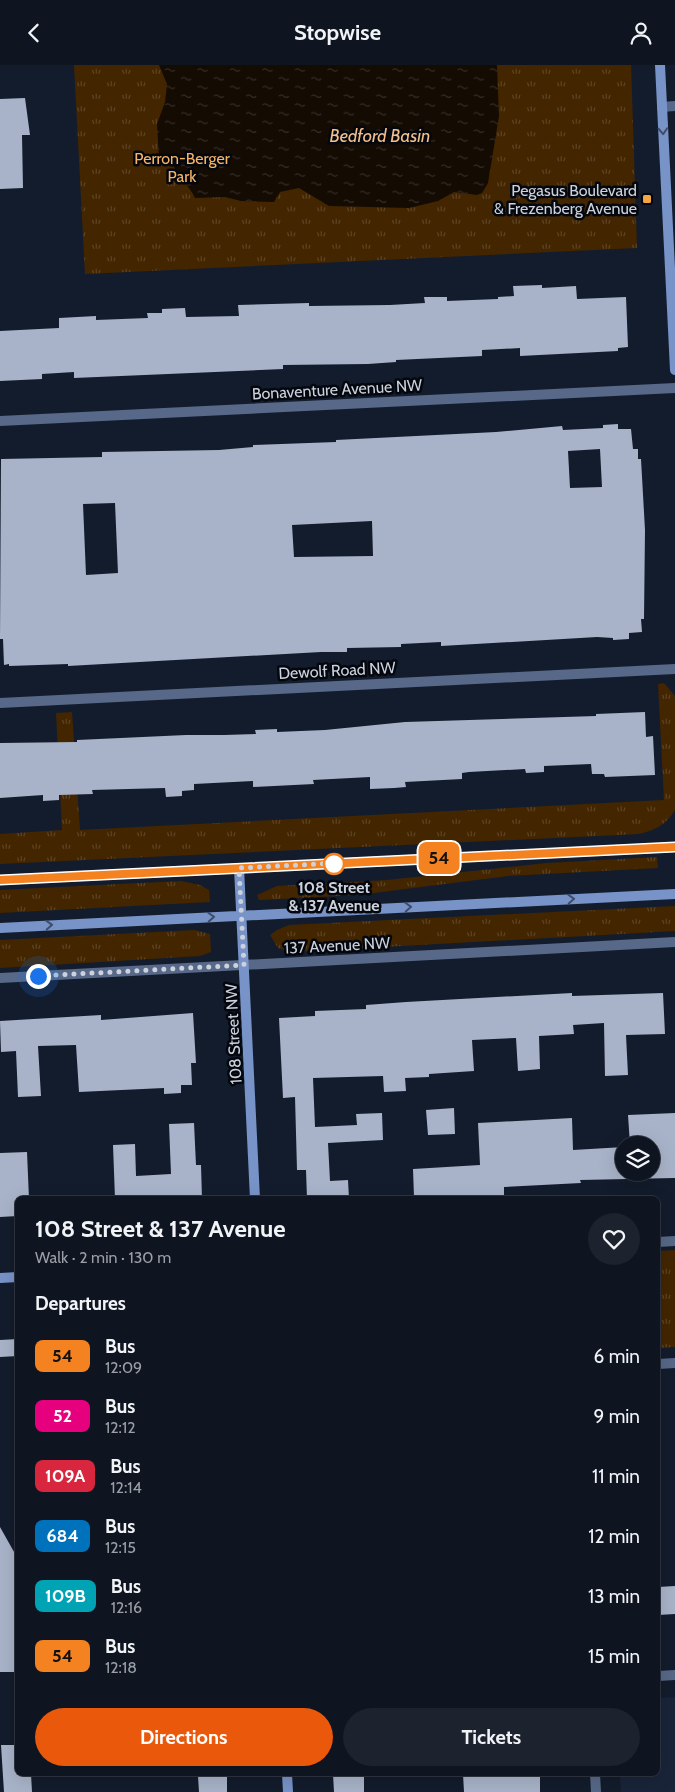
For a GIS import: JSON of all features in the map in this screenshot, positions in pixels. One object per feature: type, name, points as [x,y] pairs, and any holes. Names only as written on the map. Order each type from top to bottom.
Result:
[{"type":"main road","points":[[660,65],[675,370]]},
{"type":"main road","points":[[0,880],[675,847]]},
{"type":"main road","name":"108 Street NW","points":[[239,868],[255,1196]]},
{"type":"main road","points":[[0,928],[675,894]]},
{"type":"main road","points":[[0,1278],[15,1277]]},
{"type":"main road","points":[[286,1776],[288,1792]]},
{"type":"street","points":[[662,107],[675,106]]},
{"type":"street","name":"Bonaventure Avenue NW","points":[[0,421],[675,387]]},
{"type":"street","name":"Dewolf Road NW","points":[[0,703],[675,669]]},
{"type":"street","name":"137 Avenue NW","points":[[0,978],[675,942]]},
{"type":"street","points":[[660,1242],[675,1241]]},
{"type":"street","points":[[660,1364],[675,1363]]},
{"type":"street","points":[[660,1676],[675,1675]]},
{"type":"street","points":[[596,1776],[596,1792]]},
{"type":"shaded area","points":[[675,1697],[675,1792],[621,1792],[620,1776],[660,1776],[660,1698]]},
{"type":"green space","name":"Perron-Berger Park","points":[[74,65],[631,65],[637,248],[85,274]]},
{"type":"green space","points":[[664,683],[675,696],[675,810],[664,823],[655,829],[639,834],[0,864],[0,834],[62,830],[56,713],[72,712],[80,830],[664,800],[658,684]]},
{"type":"green space","points":[[657,857],[658,868],[508,876],[358,895],[259,900],[257,895],[277,886],[387,880],[547,863]]},
{"type":"green space","points":[[181,881],[200,885],[209,890],[210,902],[0,913],[0,890]]},
{"type":"green space","points":[[675,906],[675,931],[292,952],[278,948],[270,935],[289,925]]},
{"type":"green space","points":[[195,930],[210,934],[211,952],[200,956],[0,968],[0,940]]},
{"type":"green space","points":[[675,1250],[675,1347],[660,1348],[660,1251]]},
{"type":"water","name":"Bedford Basin","points":[[159,65],[497,65],[499,116],[488,183],[482,193],[477,195],[454,192],[438,201],[409,208],[329,206],[299,188],[280,192],[274,202],[241,201],[225,197],[195,198],[172,163],[159,159],[157,124],[165,102],[167,84]]},
{"type":"building","points":[[25,98],[30,135],[22,135],[23,188],[0,189],[0,99]]},
{"type":"building","points":[[542,285],[542,288],[576,286],[577,299],[626,297],[628,347],[618,348],[618,351],[520,356],[520,348],[482,350],[482,356],[396,360],[396,362],[368,364],[283,365],[283,369],[74,378],[74,372],[42,374],[42,379],[0,381],[0,331],[59,328],[59,318],[96,316],[96,320],[148,318],[147,313],[162,313],[162,309],[185,308],[186,317],[239,316],[238,305],[309,303],[309,306],[390,305],[425,303],[424,297],[447,297],[447,301],[498,299],[498,297],[514,296],[513,286]]},
{"type":"building","points":[[618,424],[618,429],[631,429],[633,449],[638,449],[638,459],[641,459],[645,530],[644,619],[641,619],[642,632],[629,633],[629,639],[613,640],[613,638],[597,637],[441,646],[441,642],[401,644],[401,647],[347,648],[347,652],[68,666],[68,664],[4,665],[3,639],[0,639],[1,459],[102,457],[102,452],[219,450],[253,447],[253,445],[336,442],[336,440],[496,432],[562,426],[563,430],[603,428],[603,425]],"holes":[[[600,449],[602,487],[570,488],[568,451]],[[115,503],[118,573],[86,575],[83,504]],[[372,521],[373,556],[294,557],[292,525]]]},
{"type":"building","points":[[645,712],[646,737],[653,736],[655,775],[605,777],[604,774],[592,774],[591,764],[544,766],[544,772],[526,773],[525,769],[469,772],[462,773],[462,779],[405,782],[406,787],[394,788],[370,789],[370,777],[313,780],[314,784],[253,787],[253,781],[194,784],[194,790],[182,791],[182,796],[166,797],[165,788],[92,790],[93,794],[59,795],[59,800],[43,801],[43,795],[0,798],[0,743],[77,742],[77,740],[186,735],[256,734],[255,730],[277,729],[277,732],[325,730],[405,722],[596,716],[596,714]]},
{"type":"building","points":[[572,993],[572,996],[663,993],[665,1034],[626,1035],[628,1075],[605,1076],[604,1023],[573,1025],[574,1034],[539,1036],[540,1069],[518,1071],[516,1038],[472,1040],[474,1071],[429,1074],[429,1077],[405,1078],[406,1091],[384,1092],[383,1076],[313,1078],[315,1127],[357,1125],[356,1114],[382,1113],[383,1140],[328,1143],[330,1181],[348,1180],[349,1196],[307,1196],[306,1170],[297,1170],[295,1097],[283,1098],[279,1018],[315,1016],[315,1011],[366,1009],[366,1005]]},
{"type":"building","points":[[193,1013],[196,1063],[191,1063],[192,1085],[181,1085],[181,1093],[164,1094],[164,1088],[79,1092],[76,1045],[38,1046],[41,1096],[18,1097],[16,1051],[1,1052],[0,1021],[101,1015],[101,1020]]},
{"type":"building","points":[[454,1108],[455,1134],[428,1135],[426,1110]]},
{"type":"building","points":[[675,1113],[675,1178],[660,1178],[660,1136],[629,1136],[628,1115]]},
{"type":"building","points":[[572,1118],[573,1150],[615,1148],[615,1179],[580,1180],[581,1183],[504,1187],[504,1196],[414,1196],[413,1169],[480,1165],[478,1123]]},
{"type":"building","points":[[194,1123],[196,1165],[201,1165],[202,1196],[115,1196],[113,1145],[135,1144],[136,1176],[171,1174],[169,1124]]},
{"type":"building","points":[[27,1152],[29,1196],[15,1196],[15,1216],[0,1217],[0,1153]]},
{"type":"building","points":[[15,1339],[15,1356],[0,1357],[0,1340]]},
{"type":"building","points":[[0,1527],[15,1554],[15,1672],[0,1672]]},
{"type":"building","points":[[675,1586],[675,1614],[660,1615],[660,1587]]},
{"type":"building","points":[[1,1745],[15,1745],[15,1776],[31,1776],[32,1792],[4,1792]]},
{"type":"building","points":[[198,1776],[227,1776],[227,1792],[199,1792]]},
{"type":"building","points":[[333,1776],[364,1776],[364,1792],[334,1792]]},
{"type":"building","points":[[463,1776],[540,1776],[540,1792],[464,1792]]},
{"type":"bus line","name":"54","points":[[0,880],[675,847]]},
{"type":"place","name":"Pegasus Boulevard & Frezenberg Avenue","points":[[647,199]]},
{"type":"place","name":"108 Street & 137 Avenue","points":[[334,864]]},
{"type":"route","points":[[38,976],[244,965],[239,868],[338,863],[334,864]]}]
